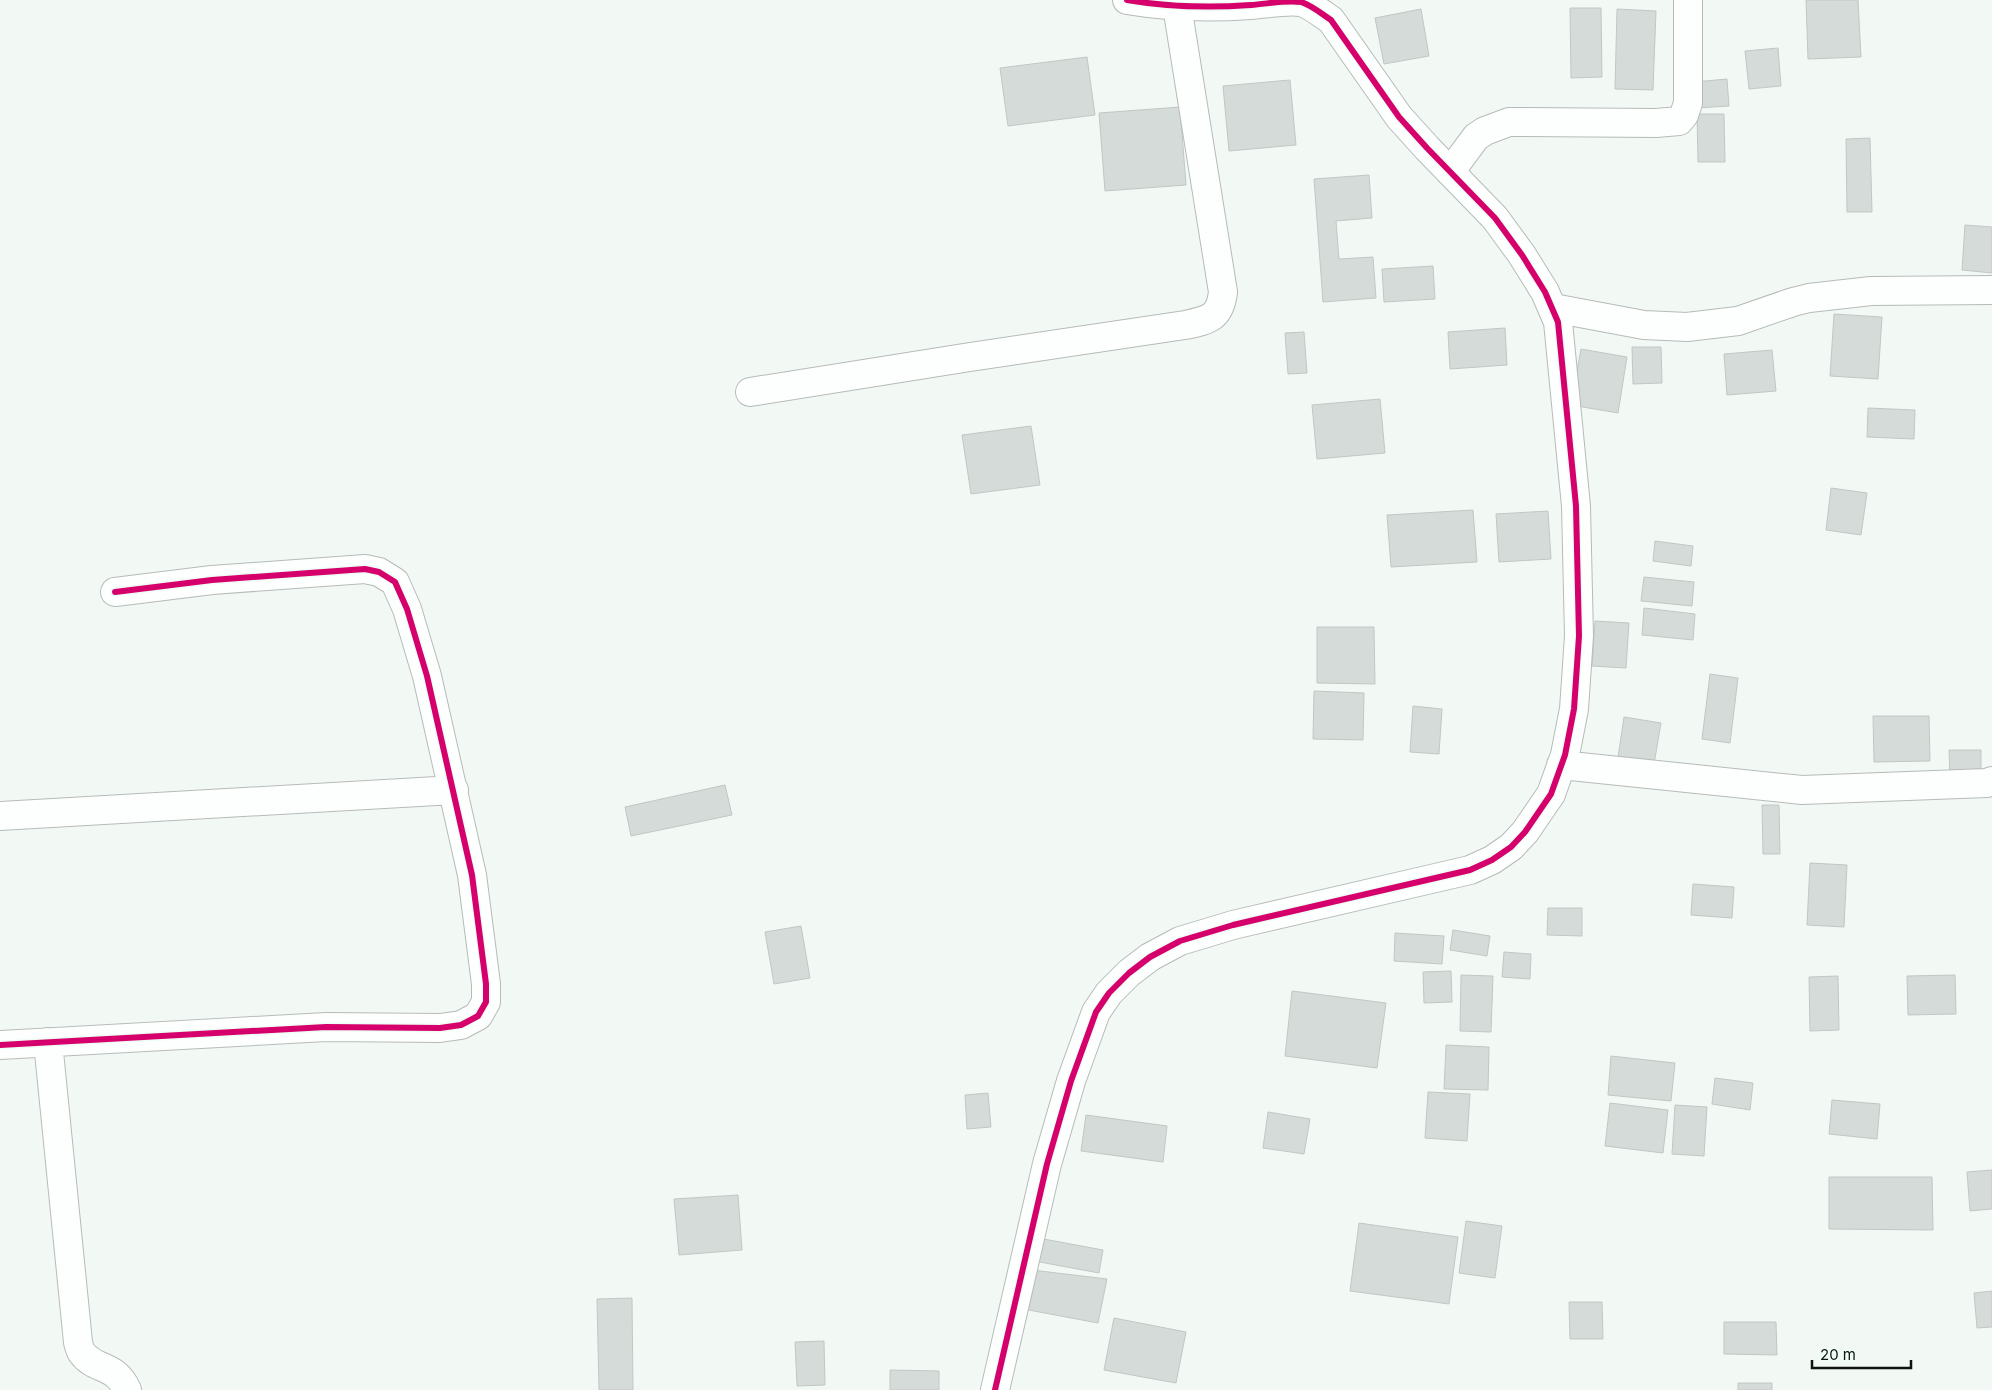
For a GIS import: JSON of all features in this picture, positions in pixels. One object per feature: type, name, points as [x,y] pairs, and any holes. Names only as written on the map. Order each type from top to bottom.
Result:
[{"type":"street","points":[[995,1390],[1024,1258],[1055,1136],[1071,1081],[1096,1012],[1109,993],[1128,973],[1150,957],[1180,941],[1233,925],[1470,870],[1492,860],[1511,847],[1551,794],[1565,755],[1574,709],[1579,636],[1576,506],[1562,349],[1558,322],[1553,308],[1522,255],[1496,218],[1399,117],[1331,20],[1317,10],[1302,1],[1273,1],[1252,5],[1159,6],[1127,0]]},
{"type":"street","points":[[1450,172],[1476,137],[1485,131],[1510,122],[1679,121],[1684,115],[1688,103],[1688,0]]},
{"type":"street","points":[[750,392],[1186,325],[1204,321],[1216,314],[1221,303],[1222,292],[1177,6]]},
{"type":"street","points":[[1553,308],[1644,325],[1687,326],[1738,321],[1809,298],[1871,291],[1992,290]]},
{"type":"street","points":[[0,1044],[326,1027],[440,1028],[461,1024],[478,1016],[486,1002],[486,984],[472,875],[454,790],[427,676],[407,609],[395,582],[379,572],[365,569],[212,580],[115,592]]},
{"type":"street","points":[[1561,765],[1802,790],[1987,783],[1992,781]]},
{"type":"street","points":[[0,816],[454,790]]},
{"type":"street","points":[[48,1042],[78,1342],[81,1353],[88,1359],[114,1372],[122,1380],[127,1390]]},
{"type":"building","points":[[1806,0],[1858,0],[1861,57],[1808,59]]},
{"type":"building","points":[[1570,8],[1601,8],[1602,77],[1571,78]]},
{"type":"building","points":[[1421,9],[1429,56],[1384,64],[1375,18]]},
{"type":"building","points":[[1617,9],[1656,11],[1653,90],[1615,89]]},
{"type":"building","points":[[1778,48],[1781,86],[1749,89],[1745,51]]},
{"type":"building","points":[[1087,57],[1095,115],[1008,126],[1000,68]]},
{"type":"building","points":[[1727,79],[1729,106],[1697,108],[1694,82]]},
{"type":"building","points":[[1290,80],[1296,145],[1229,151],[1223,86]]},
{"type":"building","points":[[1180,107],[1186,185],[1105,191],[1099,113]]},
{"type":"building","points":[[1697,114],[1724,114],[1725,162],[1698,162]]},
{"type":"building","points":[[1870,138],[1872,212],[1847,212],[1846,139]]},
{"type":"building","points":[[1369,175],[1372,218],[1336,221],[1339,259],[1373,257],[1376,298],[1323,302],[1314,179]]},
{"type":"building","points":[[1965,225],[1992,227],[1992,273],[1962,270]]},
{"type":"building","points":[[1433,266],[1435,299],[1384,302],[1382,269]]},
{"type":"building","points":[[1834,314],[1882,317],[1878,379],[1830,376]]},
{"type":"building","points":[[1505,328],[1507,365],[1450,369],[1448,332]]},
{"type":"building","points":[[1304,332],[1307,373],[1288,374],[1285,333]]},
{"type":"building","points":[[1632,347],[1661,347],[1662,383],[1633,384]]},
{"type":"building","points":[[1581,349],[1627,357],[1618,413],[1571,405]]},
{"type":"building","points":[[1772,350],[1776,391],[1727,395],[1724,354]]},
{"type":"building","points":[[1380,399],[1385,453],[1317,459],[1312,405]]},
{"type":"building","points":[[1868,408],[1915,410],[1914,439],[1867,437]]},
{"type":"building","points":[[1031,426],[1040,485],[971,494],[962,435]]},
{"type":"building","points":[[1831,488],[1867,493],[1861,535],[1826,530]]},
{"type":"building","points":[[1473,510],[1477,562],[1391,567],[1387,515]]},
{"type":"building","points":[[1548,511],[1551,559],[1499,562],[1496,514]]},
{"type":"building","points":[[1655,541],[1693,546],[1691,566],[1653,561]]},
{"type":"building","points":[[1644,577],[1694,582],[1692,606],[1641,601]]},
{"type":"building","points":[[1644,608],[1695,614],[1693,640],[1642,635]]},
{"type":"building","points":[[1595,621],[1629,623],[1626,668],[1592,666]]},
{"type":"building","points":[[1317,627],[1374,627],[1375,684],[1317,683]]},
{"type":"building","points":[[1710,674],[1738,678],[1730,743],[1702,739]]},
{"type":"building","points":[[1314,691],[1364,693],[1363,740],[1313,739]]},
{"type":"building","points":[[1413,706],[1442,709],[1439,754],[1410,752]]},
{"type":"building","points":[[1873,716],[1929,716],[1930,761],[1874,762]]},
{"type":"building","points":[[1624,717],[1661,723],[1653,770],[1617,764]]},
{"type":"building","points":[[1949,750],[1981,750],[1981,778],[1950,779]]},
{"type":"building","points":[[725,785],[732,815],[631,836],[625,807]]},
{"type":"building","points":[[1762,805],[1779,805],[1780,854],[1763,854]]},
{"type":"building","points":[[1810,863],[1847,865],[1844,927],[1807,925]]},
{"type":"building","points":[[1693,884],[1734,887],[1732,918],[1691,915]]},
{"type":"building","points":[[1548,908],[1582,908],[1582,936],[1547,935]]},
{"type":"building","points":[[801,926],[810,978],[774,984],[765,932]]},
{"type":"building","points":[[1453,930],[1490,936],[1487,956],[1450,950]]},
{"type":"building","points":[[1395,933],[1444,936],[1442,964],[1394,961]]},
{"type":"building","points":[[1504,952],[1531,954],[1530,979],[1502,977]]},
{"type":"building","points":[[1451,971],[1452,1002],[1424,1003],[1423,972]]},
{"type":"building","points":[[1461,975],[1493,976],[1491,1032],[1460,1031]]},
{"type":"building","points":[[1955,975],[1956,1014],[1908,1015],[1907,976]]},
{"type":"building","points":[[1838,976],[1839,1030],[1810,1031],[1809,977]]},
{"type":"building","points":[[1292,991],[1386,1003],[1377,1068],[1285,1056]]},
{"type":"building","points":[[1446,1045],[1489,1047],[1488,1090],[1444,1089]]},
{"type":"building","points":[[1611,1056],[1675,1063],[1671,1101],[1608,1095]]},
{"type":"building","points":[[1715,1078],[1753,1083],[1750,1110],[1712,1104]]},
{"type":"building","points":[[1428,1092],[1470,1094],[1467,1141],[1425,1138]]},
{"type":"building","points":[[988,1093],[991,1127],[967,1129],[965,1095]]},
{"type":"building","points":[[1832,1100],[1880,1104],[1877,1139],[1829,1134]]},
{"type":"building","points":[[1610,1103],[1668,1110],[1663,1153],[1605,1146]]},
{"type":"building","points":[[1675,1105],[1707,1107],[1704,1156],[1672,1154]]},
{"type":"building","points":[[1268,1112],[1310,1119],[1304,1154],[1263,1148]]},
{"type":"building","points":[[1086,1115],[1167,1126],[1163,1162],[1081,1151]]},
{"type":"building","points":[[1992,1170],[1992,1209],[1970,1211],[1967,1172]]},
{"type":"building","points":[[1829,1177],[1932,1177],[1933,1230],[1829,1229]]},
{"type":"building","points":[[738,1195],[742,1250],[679,1255],[674,1199]]},
{"type":"building","points":[[1466,1221],[1502,1226],[1495,1278],[1459,1273]]},
{"type":"building","points":[[1359,1223],[1458,1237],[1449,1304],[1350,1291]]},
{"type":"building","points":[[1033,1237],[1103,1250],[1099,1273],[1029,1260]]},
{"type":"building","points":[[1032,1270],[1107,1279],[1098,1323],[1018,1308]]},
{"type":"building","points":[[1992,1291],[1992,1327],[1977,1328],[1974,1293]]},
{"type":"building","points":[[632,1298],[633,1390],[599,1390],[597,1299]]},
{"type":"building","points":[[1569,1302],[1602,1302],[1603,1339],[1570,1339]]},
{"type":"building","points":[[1114,1318],[1186,1332],[1176,1383],[1104,1370]]},
{"type":"building","points":[[1724,1322],[1776,1322],[1777,1355],[1724,1354]]},
{"type":"building","points":[[824,1341],[825,1385],[797,1386],[795,1342]]},
{"type":"building","points":[[890,1370],[939,1371],[939,1390],[890,1390]]},
{"type":"building","points":[[1738,1383],[1772,1383],[1772,1390],[1738,1390]]},
{"type":"cycle path","points":[[995,1390],[1047,1164],[1071,1081],[1096,1012],[1109,993],[1129,973],[1150,957],[1180,941],[1233,925],[1470,870],[1492,860],[1511,847],[1525,832],[1551,794],[1565,755],[1574,709],[1579,636],[1576,506],[1558,322],[1545,292],[1522,255],[1495,218],[1399,117],[1331,20],[1316,10],[1301,2],[1204,7],[1127,0]]},
{"type":"cycle path","points":[[0,1045],[326,1027],[440,1028],[461,1025],[478,1016],[486,1002],[486,984],[472,875],[427,676],[407,609],[395,582],[379,572],[365,569],[212,580],[115,592]]}]
